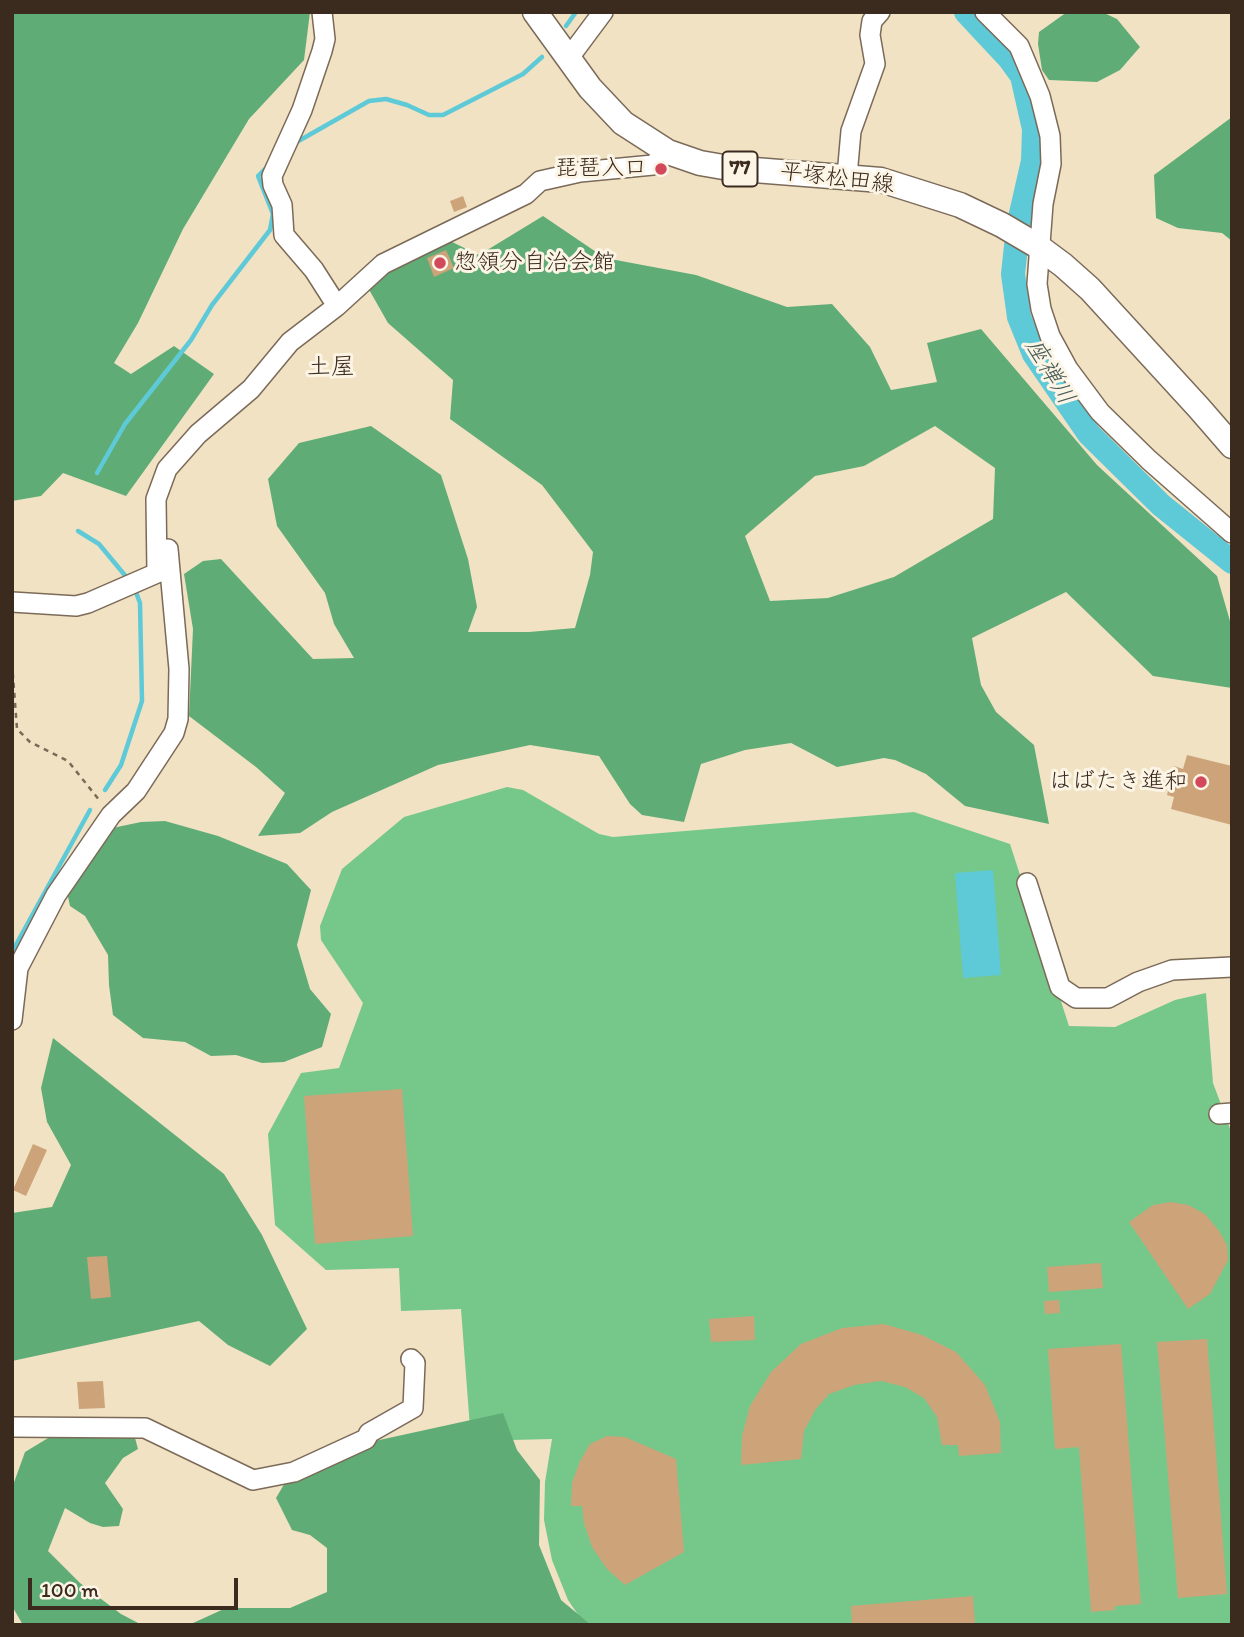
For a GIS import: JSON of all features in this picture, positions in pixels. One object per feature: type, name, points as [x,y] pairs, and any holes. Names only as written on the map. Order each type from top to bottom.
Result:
[{"type":"main road","name":"平塚松田線","points":[[535,12],[590,88],[623,123],[668,152],[700,163],[729,168],[881,180],[960,205],[1002,225],[1037,247],[1090,289],[1232,446]]},
{"type":"street","points":[[322,12],[325,39],[322,51],[302,110],[272,176],[282,205],[284,235],[314,270],[337,306]]},
{"type":"street","points":[[568,59],[603,12]]},
{"type":"street","points":[[847,176],[851,131],[875,64],[870,36],[872,21],[880,12]]},
{"type":"street","points":[[985,12],[1019,46],[1040,96],[1049,136],[1051,164],[1037,247],[1037,284],[1041,309],[1050,336],[1068,369],[1100,412],[1149,460],[1232,533]]},
{"type":"street","points":[[12,601],[76,607],[157,573],[156,499],[167,469],[198,434],[251,389],[290,342],[337,306],[383,264],[526,194],[540,181],[580,172],[653,165],[668,152]]},
{"type":"street","points":[[12,1020],[18,968],[56,895],[111,815],[136,791],[174,733],[178,719],[179,668],[163,517],[163,480]]},
{"type":"street","points":[[1027,883],[1060,987],[1076,998],[1108,998],[1138,982],[1172,970],[1232,967]]},
{"type":"street","points":[[12,1427],[145,1429],[253,1480],[294,1472],[366,1439],[369,1433],[413,1408],[415,1363],[411,1359]]},
{"type":"path","points":[[12,663],[17,729],[30,742],[68,761],[111,815]]},
{"type":"path","points":[[12,734],[17,729]]},
{"type":"green space","points":[[12,12],[310,12],[304,60],[249,119],[183,229],[138,323],[114,363],[131,374],[174,346],[214,374],[126,496],[63,473],[41,496],[12,501]]},
{"type":"green space","points":[[1067,12],[1102,12],[1117,19],[1140,47],[1120,70],[1097,82],[1049,80],[1042,70],[1039,32]]},
{"type":"green space","points":[[1232,117],[1232,241],[1222,233],[1178,228],[1156,218],[1154,175]]},
{"type":"green space","points":[[543,216],[605,258],[696,275],[787,307],[832,304],[870,347],[891,390],[937,382],[927,343],[981,329],[1097,465],[1217,576],[1232,628],[1232,688],[1153,676],[1066,592],[972,638],[981,685],[996,712],[1034,745],[1049,824],[965,806],[926,774],[895,760],[884,758],[837,767],[791,743],[745,750],[701,764],[684,822],[642,815],[630,804],[599,756],[530,745],[438,765],[332,812],[300,833],[258,836],[285,793],[256,767],[189,716],[193,629],[184,574],[203,561],[221,559],[313,659],[354,658],[334,624],[325,593],[277,526],[268,479],[299,443],[371,426],[441,475],[468,559],[477,607],[468,632],[529,632],[575,628],[590,575],[593,552],[542,485],[450,419],[453,380],[388,323],[363,279],[450,241],[479,255]],"holes":[[[935,426],[995,468],[993,519],[894,577],[828,598],[770,601],[745,536],[815,476],[864,466]]]},
{"type":"green space","points":[[507,787],[523,790],[599,834],[613,837],[914,812],[1010,844],[1069,1026],[1115,1027],[1175,1000],[1206,993],[1213,1083],[1232,1134],[1232,1625],[585,1625],[568,1600],[552,1560],[544,1520],[545,1482],[552,1439],[471,1441],[461,1309],[401,1311],[399,1268],[326,1270],[275,1225],[268,1134],[301,1073],[339,1068],[363,1003],[321,940],[320,926],[342,869],[404,817]]},
{"type":"green space","points":[[165,821],[218,836],[287,864],[311,890],[297,945],[310,989],[331,1014],[322,1047],[284,1062],[262,1063],[236,1055],[211,1056],[185,1042],[143,1038],[113,1015],[108,955],[85,916],[70,906],[65,883],[103,830],[141,822]]},
{"type":"green space","points":[[53,1038],[224,1174],[262,1235],[307,1329],[270,1366],[228,1345],[199,1321],[12,1361],[12,1213],[52,1207],[71,1165],[47,1122],[41,1088]]},
{"type":"green space","points":[[503,1413],[517,1450],[540,1480],[539,1545],[561,1600],[591,1625],[179,1625],[193,1623],[226,1608],[290,1608],[327,1592],[327,1548],[310,1535],[292,1530],[276,1498],[289,1476],[361,1444]]},
{"type":"green space","points":[[63,1429],[134,1434],[138,1449],[123,1458],[105,1483],[123,1509],[119,1526],[103,1527],[90,1523],[65,1508],[48,1551],[80,1583],[121,1614],[142,1625],[23,1625],[12,1606],[12,1488],[25,1452]]},
{"type":"water","points":[[993,870],[1001,975],[963,978],[955,873]]},
{"type":"building","points":[[463,196],[467,207],[454,212],[450,201]]},
{"type":"building","name":"惣領分自治会館","points":[[446,250],[454,268],[434,277],[427,258]]},
{"type":"building","name":"はばたき進和","points":[[1187,755],[1232,766],[1232,825],[1171,809],[1174,797],[1167,795],[1174,766],[1183,769]]},
{"type":"building","points":[[402,1089],[413,1236],[315,1244],[304,1096]]},
{"type":"building","points":[[33,1144],[47,1150],[26,1196],[13,1190]]},
{"type":"building","points":[[1171,1202],[1188,1205],[1205,1214],[1227,1245],[1228,1260],[1210,1294],[1188,1309],[1129,1222],[1153,1205]]},
{"type":"building","points":[[107,1256],[111,1297],[91,1299],[87,1257]]},
{"type":"building","points":[[1101,1263],[1103,1288],[1049,1292],[1047,1267]]},
{"type":"building","points":[[1059,1300],[1060,1313],[1045,1314],[1044,1301]]},
{"type":"building","points":[[754,1316],[755,1340],[711,1342],[709,1319]]},
{"type":"building","points":[[884,1324],[922,1335],[956,1352],[985,1385],[1000,1422],[1001,1453],[959,1456],[958,1445],[942,1445],[937,1417],[924,1398],[905,1387],[881,1381],[854,1385],[829,1394],[815,1410],[804,1431],[801,1459],[741,1465],[742,1436],[750,1406],[771,1372],[801,1344],[842,1328]]},
{"type":"building","points":[[1207,1339],[1227,1594],[1178,1598],[1157,1342]]},
{"type":"building","points":[[1121,1344],[1141,1604],[1115,1606],[1115,1610],[1091,1612],[1079,1447],[1055,1449],[1048,1349]]},
{"type":"building","points":[[103,1381],[105,1408],[79,1409],[77,1382]]},
{"type":"building","points":[[607,1436],[625,1437],[676,1459],[684,1552],[625,1585],[607,1569],[592,1547],[582,1506],[571,1506],[572,1483],[580,1461],[590,1444]]},
{"type":"building","points":[[973,1596],[975,1625],[852,1625],[851,1606]]},
{"type":"waterway","points":[[566,26],[576,12]]},
{"type":"waterway","name":"座禅川","points":[[966,12],[1022,76],[1034,129],[1033,161],[1018,227],[1013,274],[1019,317],[1034,354],[1089,434],[1161,505],[1232,562]]},
{"type":"waterway","points":[[295,143],[369,101],[386,99],[429,115],[443,115],[523,74],[542,57]]},
{"type":"waterway","points":[[97,473],[125,424],[191,340],[212,305],[270,230],[273,214],[258,176],[267,167]]},
{"type":"waterway","points":[[78,531],[99,544],[128,579]]},
{"type":"waterway","points":[[105,790],[121,765],[142,701],[140,603],[134,587]]},
{"type":"waterway","points":[[12,952],[90,810]]},
{"type":"place","name":"琵琶入口","points":[[661,169]]},
{"type":"place","name":"惣領分自治会館","points":[[440,263]]},
{"type":"place","name":"はばたき進和","points":[[1201,782]]},
{"type":"district","name":"土屋","points":[[331,368]]}]
